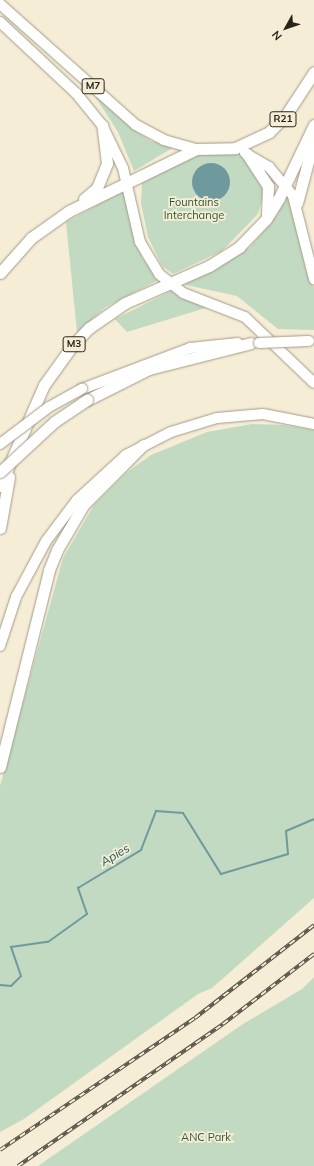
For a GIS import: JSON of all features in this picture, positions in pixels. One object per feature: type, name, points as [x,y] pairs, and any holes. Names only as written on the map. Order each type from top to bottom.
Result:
[{"type":"highway","name":"R21","points":[[235,148],[260,138],[279,124],[314,72]]},
{"type":"highway","points":[[0,273],[31,238],[69,211],[97,188],[104,174],[108,156],[102,124]]},
{"type":"highway","name":"R21","points":[[285,185],[314,126]]},
{"type":"highway","points":[[297,203],[314,140]]},
{"type":"highway","name":"M7","points":[[196,149],[235,148]]},
{"type":"highway","points":[[69,211],[196,149]]},
{"type":"highway","points":[[247,154],[268,186],[266,219]]},
{"type":"highway","name":"M3","points":[[0,486],[18,442],[50,374],[80,337],[114,309],[167,283],[224,258],[266,219],[285,185]]},
{"type":"highway","points":[[0,472],[54,422],[87,400],[149,369],[255,343]]},
{"type":"highway","points":[[0,528],[18,442]]},
{"type":"highway","points":[[0,767],[48,570],[57,550],[84,504],[143,445]]},
{"type":"main road","name":"M7","points":[[0,4],[136,125],[164,140],[196,149]]},
{"type":"main road","name":"M7","points":[[0,22],[76,93],[102,124],[128,181],[144,252],[167,283],[183,292],[245,317],[314,383]]},
{"type":"main road","name":"M7","points":[[235,148],[269,167],[285,185],[297,203],[314,278]]},
{"type":"main road","points":[[0,444],[49,407],[82,389],[190,348],[255,343],[311,341]]},
{"type":"main road","points":[[0,646],[26,576],[60,520],[98,479],[143,445],[201,421],[241,414],[279,416],[314,424]]},
{"type":"green space","points":[[94,95],[134,130],[151,141],[174,147],[134,171],[118,132]]},
{"type":"green space","name":"Fountains Interchange","points":[[218,150],[246,156],[262,179],[263,196],[258,214],[222,251],[173,274],[162,266],[148,237],[141,203],[142,183],[188,157]]},
{"type":"green space","points":[[127,189],[142,258],[160,279],[106,307],[77,332],[66,222]]},
{"type":"green space","points":[[289,192],[306,271],[314,288],[314,330],[278,329],[237,296],[186,285],[185,282],[214,270],[250,247],[277,215]]},
{"type":"green space","points":[[173,290],[212,306],[127,332],[115,319]]},
{"type":"green space","points":[[252,424],[283,425],[314,430],[314,898],[212,988],[198,994],[24,1119],[0,1132],[0,786],[63,558],[94,505],[126,473],[151,455],[207,432]]},
{"type":"green space","name":"ANC Park","points":[[314,977],[314,1166],[38,1166],[243,1024],[302,989]]},
{"type":"water","points":[[211,163],[221,166],[227,172],[230,182],[227,192],[221,198],[211,201],[201,198],[195,192],[192,182],[195,172],[201,166]]},
{"type":"waterway","name":"Apies","points":[[0,985],[11,986],[21,976],[11,947],[48,942],[87,914],[78,888],[141,850],[156,811],[183,813],[221,874],[288,854],[286,831],[314,819]]},
{"type":"railway","points":[[0,1150],[195,1018],[314,925]]},
{"type":"railway","points":[[18,1166],[223,1024],[314,954]]}]
